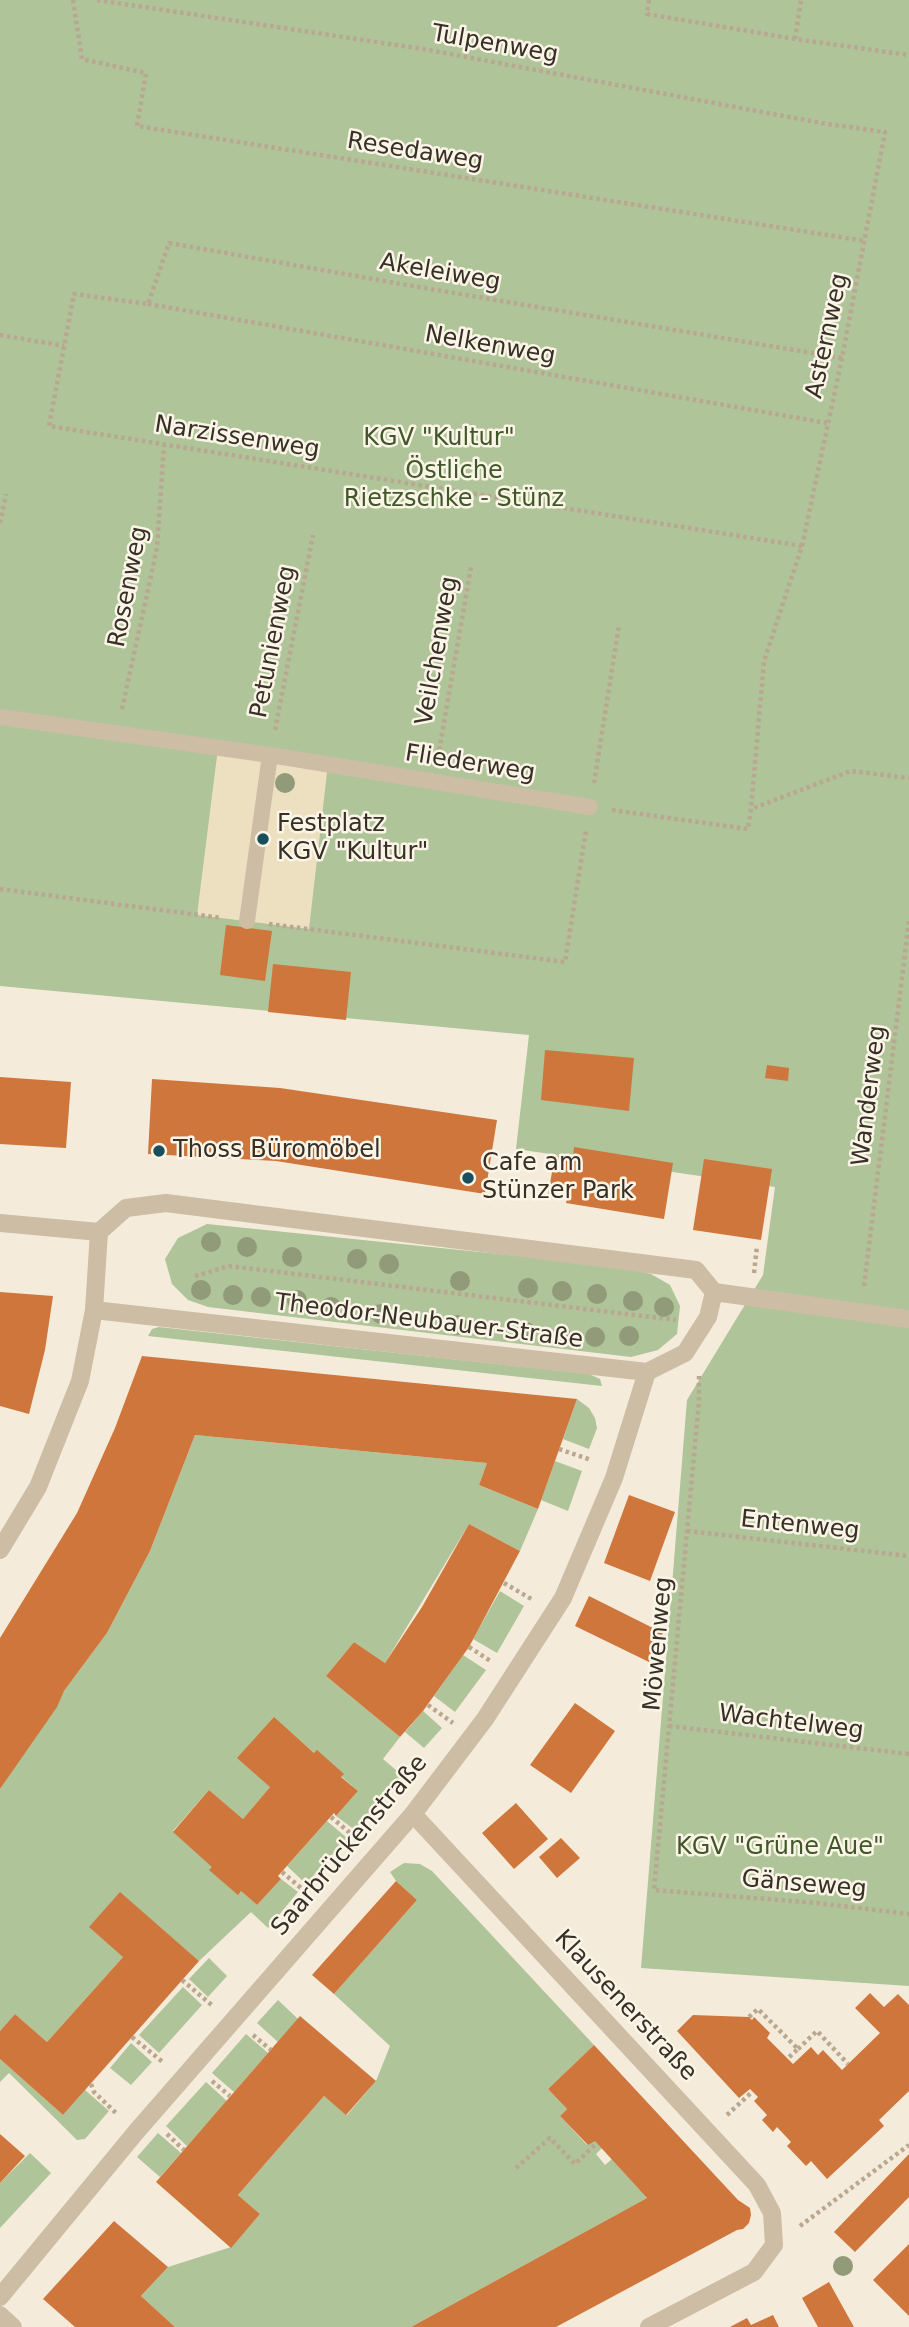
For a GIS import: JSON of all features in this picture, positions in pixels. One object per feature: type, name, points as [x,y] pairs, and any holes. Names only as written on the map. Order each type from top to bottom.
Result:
[{"type":"street","points":[[0,1550],[38,1487],[80,1381],[94,1310],[99,1232],[126,1208],[166,1203],[696,1270],[714,1292],[909,1319]]},
{"type":"street","points":[[0,1223],[99,1232]]},
{"type":"street","points":[[647,1372],[685,1353],[708,1317],[714,1292]]},
{"type":"street","name":"Theodor-Neubauer-Straße","points":[[94,1310],[647,1372]]},
{"type":"street","name":"Saarbrückenstraße","points":[[0,2297],[136,2132],[413,1814],[485,1719],[563,1598],[616,1469],[647,1372]]},
{"type":"street","name":"Klausenerstraße","points":[[413,1814],[757,2185],[772,2214],[774,2245]]},
{"type":"street","points":[[649,2327],[754,2272],[774,2245]]},
{"type":"street","points":[[0,2315],[13,2327]]},
{"type":"lane","name":"Fliederweg","points":[[0,717],[270,755],[590,807]]},
{"type":"lane","points":[[247,921],[270,755]]},
{"type":"path","name":"Resedaweg","points":[[73,0],[82,59],[146,73],[137,126],[864,241]]},
{"type":"path","name":"Tulpenweg","points":[[97,0],[423,49],[827,124],[885,132]]},
{"type":"path","points":[[649,0],[647,14],[909,55]]},
{"type":"path","points":[[795,39],[801,0]]},
{"type":"path","name":"Asternweg","points":[[751,809],[764,662],[802,546],[842,358],[885,132]]},
{"type":"path","name":"Akeleiweg","points":[[148,304],[169,243],[424,289],[842,358]]},
{"type":"path","name":"Narzissenweg","points":[[148,304],[74,294],[49,426],[802,546]]},
{"type":"path","name":"Nelkenweg","points":[[148,304],[827,423]]},
{"type":"path","points":[[0,335],[64,346]]},
{"type":"path","name":"Rosenweg","points":[[116,734],[157,548],[164,445]]},
{"type":"path","points":[[0,523],[6,494]]},
{"type":"path","name":"Petunienweg","points":[[270,755],[313,535]]},
{"type":"path","name":"Veilchenweg","points":[[433,782],[471,567]]},
{"type":"path","points":[[0,889],[565,962],[619,625]]},
{"type":"path","points":[[590,807],[748,829],[751,809],[851,771],[909,778]]},
{"type":"path","name":"Wanderweg","points":[[865,1276],[909,921]]},
{"type":"path","points":[[195,1276],[229,1266],[705,1323]]},
{"type":"path","name":"Möwenweg","points":[[654,1890],[699,1401]]},
{"type":"path","points":[[559,1449],[616,1469]]},
{"type":"path","name":"Entenweg","points":[[687,1531],[909,1556]]},
{"type":"path","name":"Wachtelweg","points":[[669,1727],[909,1754]]},
{"type":"path","points":[[331,1817],[376,1856]]},
{"type":"path","points":[[282,1872],[328,1911]]},
{"type":"path","name":"Gänseweg","points":[[654,1890],[909,1913]]},
{"type":"path","points":[[182,1980],[208,2002]]},
{"type":"path","points":[[750,2017],[758,2010],[798,2049]]},
{"type":"path","points":[[787,2059],[817,2031],[848,2064]]},
{"type":"path","points":[[252,2034],[271,2050]]},
{"type":"path","points":[[132,2037],[183,2078]]},
{"type":"path","points":[[91,2084],[94,2092],[136,2132]]},
{"type":"path","points":[[708,2132],[752,2092]]},
{"type":"path","points":[[516,2168],[550,2138],[575,2164],[597,2143]]},
{"type":"path","points":[[774,2245],[909,2145]]},
{"type":"green space","name":"Östliche Rietzschke - Stünz","points":[[0,0],[909,0],[909,1986],[641,1968],[687,1400],[763,1275],[775,1187],[516,1149],[529,1035],[0,986]]},
{"type":"green space","points":[[207,1224],[616,1266],[651,1274],[670,1285],[680,1306],[677,1334],[658,1350],[631,1357],[208,1307],[188,1300],[172,1284],[165,1259],[178,1238]]},
{"type":"green space","points":[[159,1327],[589,1374],[600,1379],[602,1386],[148,1336],[152,1329]]},
{"type":"green space","points":[[577,1399],[589,1408],[595,1418],[597,1428],[589,1449],[563,1439]]},
{"type":"green space","points":[[195,1435],[487,1463],[479,1485],[538,1509],[520,1551],[469,1524],[385,1663],[354,1642],[326,1676],[400,1737],[383,1759],[403,1776],[355,1830],[336,1816],[358,1791],[274,1718],[270,1787],[243,1819],[209,1790],[173,1831],[257,1905],[281,1879],[298,1892],[268,1928],[251,1912],[199,1961],[120,1893],[123,1957],[47,2042],[15,2014],[0,2031],[0,1789],[64,1691],[107,1633],[150,1551]]},
{"type":"green space","points":[[555,1461],[582,1471],[568,1511],[541,1500]]},
{"type":"green space","points":[[500,1591],[524,1606],[497,1653],[473,1639]]},
{"type":"green space","points":[[463,1655],[486,1670],[455,1712],[434,1696]]},
{"type":"green space","points":[[423,1711],[442,1728],[424,1748],[405,1732]]},
{"type":"green space","points":[[327,1821],[347,1838],[306,1884],[287,1866]]},
{"type":"green space","points":[[404,1863],[420,1864],[432,1871],[594,2045],[548,2089],[567,2109],[560,2116],[587,2145],[594,2139],[602,2148],[596,2154],[605,2165],[612,2159],[647,2198],[411,2327],[175,2327],[141,2296],[168,2267],[231,2247],[260,2214],[238,2195],[324,2096],[347,2115],[376,2081],[390,2046],[334,1994],[417,1900],[390,1872]]},
{"type":"green space","points":[[209,1958],[227,1976],[208,1997],[189,1979]]},
{"type":"green space","points":[[183,1987],[202,2005],[159,2053],[139,2035]]},
{"type":"green space","points":[[278,2000],[298,2019],[278,2042],[257,2023]]},
{"type":"green space","points":[[246,2034],[268,2053],[234,2092],[212,2073]]},
{"type":"green space","points":[[131,2043],[152,2062],[131,2085],[110,2068]]},
{"type":"green space","points":[[0,2059],[63,2115],[85,2090],[109,2111],[85,2139],[77,2140],[9,2073],[0,2082]]},
{"type":"green space","points":[[206,2082],[227,2101],[187,2146],[166,2126]]},
{"type":"green space","points":[[158,2133],[181,2153],[160,2177],[137,2157]]},
{"type":"green space","points":[[30,2153],[51,2173],[0,2228],[0,2183]]},
{"type":"shaded area","name":"Festplatz KGV \"Kultur\"","points":[[218,748],[328,764],[309,929],[197,915]]},
{"type":"building","points":[[226,925],[272,931],[265,981],[220,975]]},
{"type":"building","points":[[273,964],[351,972],[346,1020],[268,1012]]},
{"type":"building","points":[[545,1050],[634,1058],[629,1111],[541,1100]]},
{"type":"building","points":[[767,1065],[789,1068],[788,1081],[765,1078]]},
{"type":"building","points":[[0,1077],[71,1082],[66,1148],[0,1144]]},
{"type":"building","points":[[152,1079],[280,1088],[497,1120],[485,1194],[276,1161],[148,1154]]},
{"type":"building","points":[[574,1147],[673,1163],[664,1219],[566,1203],[567,1198],[548,1195],[555,1155],[573,1158]]},
{"type":"building","points":[[704,1159],[772,1169],[761,1240],[693,1230]]},
{"type":"building","points":[[0,1292],[53,1296],[45,1350],[29,1414],[0,1406]]},
{"type":"building","points":[[142,1356],[577,1399],[538,1509],[479,1485],[487,1463],[195,1435],[150,1551],[107,1633],[64,1691],[57,1707],[0,1789],[0,1638],[77,1513],[115,1428]]},
{"type":"building","points":[[629,1495],[675,1512],[650,1581],[604,1563]]},
{"type":"building","points":[[469,1524],[520,1551],[469,1647],[423,1711],[400,1737],[326,1676],[354,1642],[385,1663],[422,1607]]},
{"type":"building","points":[[589,1596],[663,1633],[649,1662],[575,1626]]},
{"type":"building","points":[[575,1703],[615,1731],[571,1793],[530,1765]]},
{"type":"building","points":[[274,1717],[314,1753],[317,1750],[344,1774],[341,1777],[358,1791],[336,1816],[334,1813],[278,1876],[281,1879],[257,1905],[241,1891],[238,1895],[209,1870],[212,1867],[173,1832],[209,1790],[243,1819],[270,1787],[237,1758]]},
{"type":"building","points":[[516,1803],[548,1839],[514,1869],[482,1833]]},
{"type":"building","points":[[561,1838],[580,1858],[557,1878],[539,1857]]},
{"type":"building","points":[[396,1881],[417,1900],[334,1994],[312,1975]]},
{"type":"building","points":[[120,1892],[199,1961],[63,2115],[0,2059],[0,2031],[15,2014],[47,2042],[123,1957],[89,1927]]},
{"type":"building","points":[[870,1993],[884,2007],[898,1994],[909,2005],[909,2091],[879,2120],[884,2126],[827,2179],[811,2161],[806,2166],[787,2146],[791,2142],[777,2127],[773,2132],[762,2120],[767,2115],[754,2101],[758,2097],[750,2089],[739,2098],[677,2031],[693,2015],[749,2017],[752,2020],[754,2017],[770,2033],[767,2038],[793,2064],[811,2047],[818,2055],[823,2050],[842,2070],[880,2033],[855,2008]]},
{"type":"building","points":[[300,2016],[376,2081],[346,2115],[324,2096],[238,2195],[260,2214],[231,2248],[156,2182]]},
{"type":"building","points":[[594,2045],[738,2200],[750,2208],[749,2223],[743,2229],[556,2327],[411,2327],[647,2198],[595,2141],[588,2145],[560,2116],[567,2109],[548,2089]]},
{"type":"building","points":[[0,2134],[25,2156],[0,2183]]},
{"type":"building","points":[[909,2154],[909,2197],[855,2252],[834,2232]]},
{"type":"building","points":[[114,2221],[168,2267],[141,2296],[175,2327],[75,2327],[43,2299]]},
{"type":"building","points":[[909,2244],[909,2316],[873,2280]]},
{"type":"building","points":[[829,2282],[854,2327],[818,2327],[802,2298]]},
{"type":"building","points":[[773,2315],[779,2327],[730,2327],[747,2318],[751,2325]]},
{"type":"place","name":"Festplatz KGV \"Kultur\"","points":[[263,839]]},
{"type":"place","name":"Thoss Büromöbel","points":[[159,1151]]},
{"type":"place","name":"Cafe am Stünzer Park","points":[[468,1178]]},
{"type":"park label","name":"KGV \"Kultur\"","points":[[439,439]]},
{"type":"park label","name":"KGV \"Grüne Aue\"","points":[[780,1848]]}]
